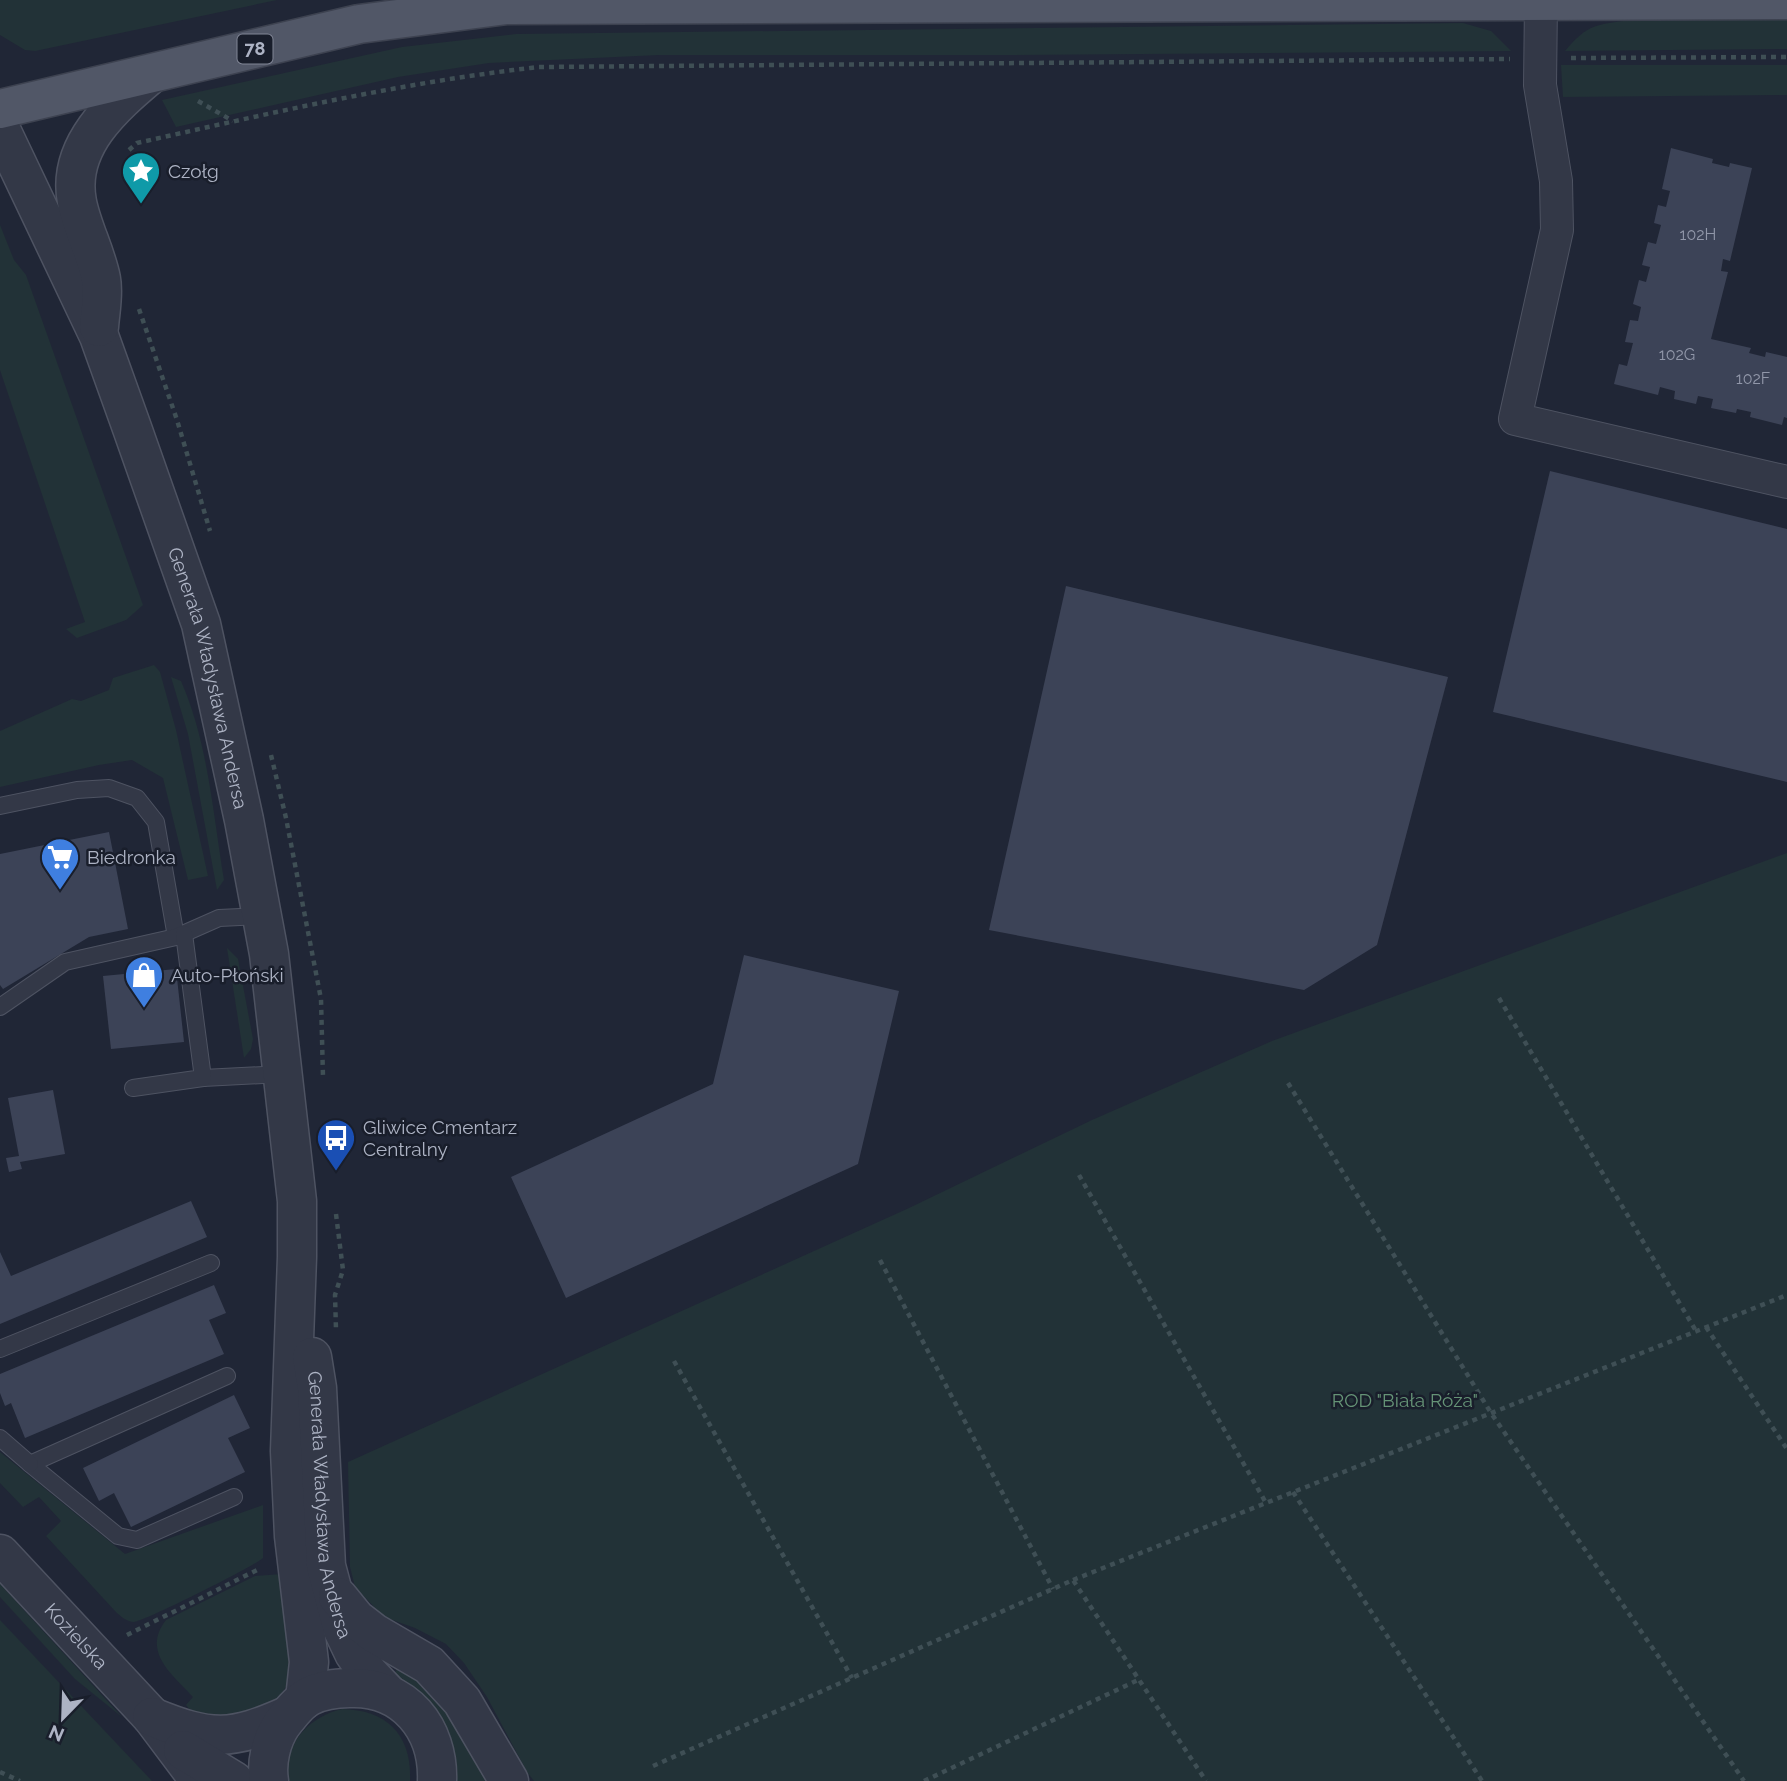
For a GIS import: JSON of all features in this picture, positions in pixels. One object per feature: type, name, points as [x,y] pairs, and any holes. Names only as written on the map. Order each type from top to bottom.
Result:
[{"type":"main road","name":"78","points":[[0,109],[359,24],[507,5],[1787,0]]},
{"type":"street","points":[[1541,2],[1540,85],[1556,181],[1557,230],[1515,419],[1787,482]]},
{"type":"street","points":[[99,336],[102,281],[76,200],[78,167],[93,131],[119,101],[151,74]]},
{"type":"street","name":"Generała Władysława Andersa","points":[[0,128],[99,336],[201,624],[262,916],[269,954],[296,1201],[297,1257],[290,1451],[294,1536],[309,1662],[297,1707]]},
{"type":"street","name":"Generała Władysława Andersa","points":[[297,1257],[317,1388],[326,1566],[343,1630],[354,1653],[388,1694]]},
{"type":"street","name":"Kozielska","points":[[0,1554],[162,1730],[234,1781]]},
{"type":"street","points":[[333,1591],[356,1619],[374,1633],[429,1665],[438,1674],[463,1701],[509,1781]]},
{"type":"street","name":"Kozielska","points":[[162,1730],[181,1729],[208,1735],[233,1736],[256,1730],[320,1691],[362,1687],[388,1694]]},
{"type":"street","points":[[388,1694],[407,1706],[422,1721],[432,1741],[440,1775]]},
{"type":"street","points":[[269,1781],[273,1741],[297,1707]]},
{"type":"street","points":[[162,1730],[200,1781]]},
{"type":"lane","points":[[0,806],[88,789],[110,788],[137,798],[156,822],[180,936],[203,1078]]},
{"type":"lane","points":[[0,1007],[65,962],[180,936],[219,918],[262,916]]},
{"type":"lane","points":[[133,1088],[203,1078],[282,1074]]},
{"type":"lane","points":[[0,1349],[211,1263]]},
{"type":"lane","points":[[30,1464],[227,1376]]},
{"type":"lane","points":[[0,1438],[118,1536],[137,1540],[234,1497]]},
{"type":"path","points":[[125,153],[138,143],[338,99],[467,75],[539,67],[1787,57]]},
{"type":"path","points":[[1499,998],[1696,1331]]},
{"type":"path","points":[[1288,1083],[1492,1413],[1744,1781]]},
{"type":"path","points":[[1079,1175],[1266,1503]]},
{"type":"path","points":[[880,1260],[1053,1589]]},
{"type":"path","points":[[653,1766],[1073,1580],[1787,1295]]},
{"type":"path","points":[[1706,1327],[1787,1450]]},
{"type":"path","points":[[674,1361],[852,1678]]},
{"type":"path","points":[[1293,1492],[1482,1781]]},
{"type":"path","points":[[127,1635],[271,1564]]},
{"type":"path","points":[[1073,1580],[1206,1781]]},
{"type":"path","points":[[924,1781],[1139,1679]]},
{"type":"path","points":[[0,1772],[20,1781]]},
{"type":"green space","points":[[0,0],[277,0],[35,51],[25,50],[0,35]]},
{"type":"green space","points":[[1629,20],[1787,20],[1787,49],[1565,51],[1580,35],[1593,27]]},
{"type":"green space","points":[[1463,23],[1491,31],[1511,51],[659,55],[489,63],[398,77],[176,127],[162,100],[402,47],[516,34]]},
{"type":"green space","points":[[1561,65],[1787,65],[1787,95],[1563,97]]},
{"type":"green space","points":[[0,225],[14,260],[26,275],[143,605],[126,620],[77,638],[66,629],[85,622],[0,370]]},
{"type":"green space","points":[[154,665],[160,672],[176,730],[208,876],[188,880],[163,778],[132,760],[0,787],[0,731],[72,699],[81,701],[109,690],[113,678]]},
{"type":"green space","points":[[171,677],[181,681],[204,753],[224,880],[217,890],[188,734]]},
{"type":"green space","name":"ROD \"Biała Róża\"","points":[[1787,853],[1787,1781],[534,1781],[487,1697],[464,1663],[446,1644],[415,1628],[384,1617],[355,1587],[350,1567],[348,1462],[909,1208],[1092,1120],[1272,1041]]},
{"type":"green space","points":[[227,948],[238,959],[253,1039],[251,1049],[244,1058]]},
{"type":"green space","points":[[0,1452],[125,1554],[263,1505],[263,1558],[177,1604],[142,1620],[129,1621],[115,1611],[46,1536],[61,1521],[39,1497],[23,1507],[0,1483]]},
{"type":"green space","points":[[282,1574],[293,1642],[293,1660],[284,1691],[269,1706],[234,1723],[193,1713],[186,1705],[193,1697],[169,1671],[158,1653],[159,1632],[166,1620],[255,1576]]},
{"type":"green space","points":[[0,1584],[122,1717],[75,1679],[0,1597]]},
{"type":"green space","points":[[0,1620],[152,1781],[0,1781]]},
{"type":"green space","points":[[401,1664],[436,1693],[489,1781],[457,1781],[447,1738],[393,1675]]},
{"type":"green space","points":[[342,1709],[372,1714],[394,1728],[407,1750],[410,1781],[289,1781],[290,1755],[300,1734],[319,1718]]},
{"type":"building","points":[[1671,148],[1713,159],[1712,163],[1729,167],[1730,163],[1752,168],[1730,261],[1723,259],[1721,271],[1728,272],[1711,339],[1751,348],[1749,353],[1765,357],[1766,352],[1787,357],[1787,418],[1784,417],[1782,425],[1750,417],[1751,412],[1737,409],[1736,413],[1711,408],[1713,399],[1698,396],[1696,404],[1674,399],[1675,391],[1660,387],[1658,395],[1614,384],[1619,364],[1627,366],[1633,343],[1625,342],[1630,320],[1638,321],[1641,307],[1633,304],[1639,280],[1646,282],[1650,267],[1642,265],[1648,242],[1656,244],[1661,225],[1654,223],[1658,205],[1666,207],[1670,191],[1662,189]]},
{"type":"building","points":[[1550,471],[1787,529],[1787,782],[1493,712]]},
{"type":"building","points":[[1066,586],[1448,677],[1377,945],[1304,990],[989,930]]},
{"type":"building","name":"Biedronka","points":[[109,832],[128,929],[89,937],[3,989],[0,985],[0,854]]},
{"type":"building","points":[[744,955],[899,991],[858,1164],[566,1298],[511,1177],[713,1084]]},
{"type":"building","name":"Auto-Płoński","points":[[176,969],[184,1042],[111,1049],[103,976]]},
{"type":"building","points":[[53,1090],[65,1154],[20,1162],[22,1169],[9,1172],[6,1158],[19,1156],[8,1098]]},
{"type":"building","points":[[191,1201],[207,1237],[0,1324],[0,1252],[11,1276]]},
{"type":"building","points":[[214,1285],[226,1313],[209,1320],[224,1354],[25,1438],[11,1403],[5,1406],[0,1393],[0,1374]]},
{"type":"building","points":[[234,1395],[250,1428],[228,1438],[245,1472],[131,1527],[114,1493],[99,1501],[83,1468]]},
{"type":"place","name":"Czołg","points":[[141,205]]},
{"type":"place","name":"Biedronka","points":[[60,891]]},
{"type":"place","name":"Auto-Płoński","points":[[144,1009]]},
{"type":"place","name":"Gliwice Cmentarz Centralny","points":[[336,1172]]}]
